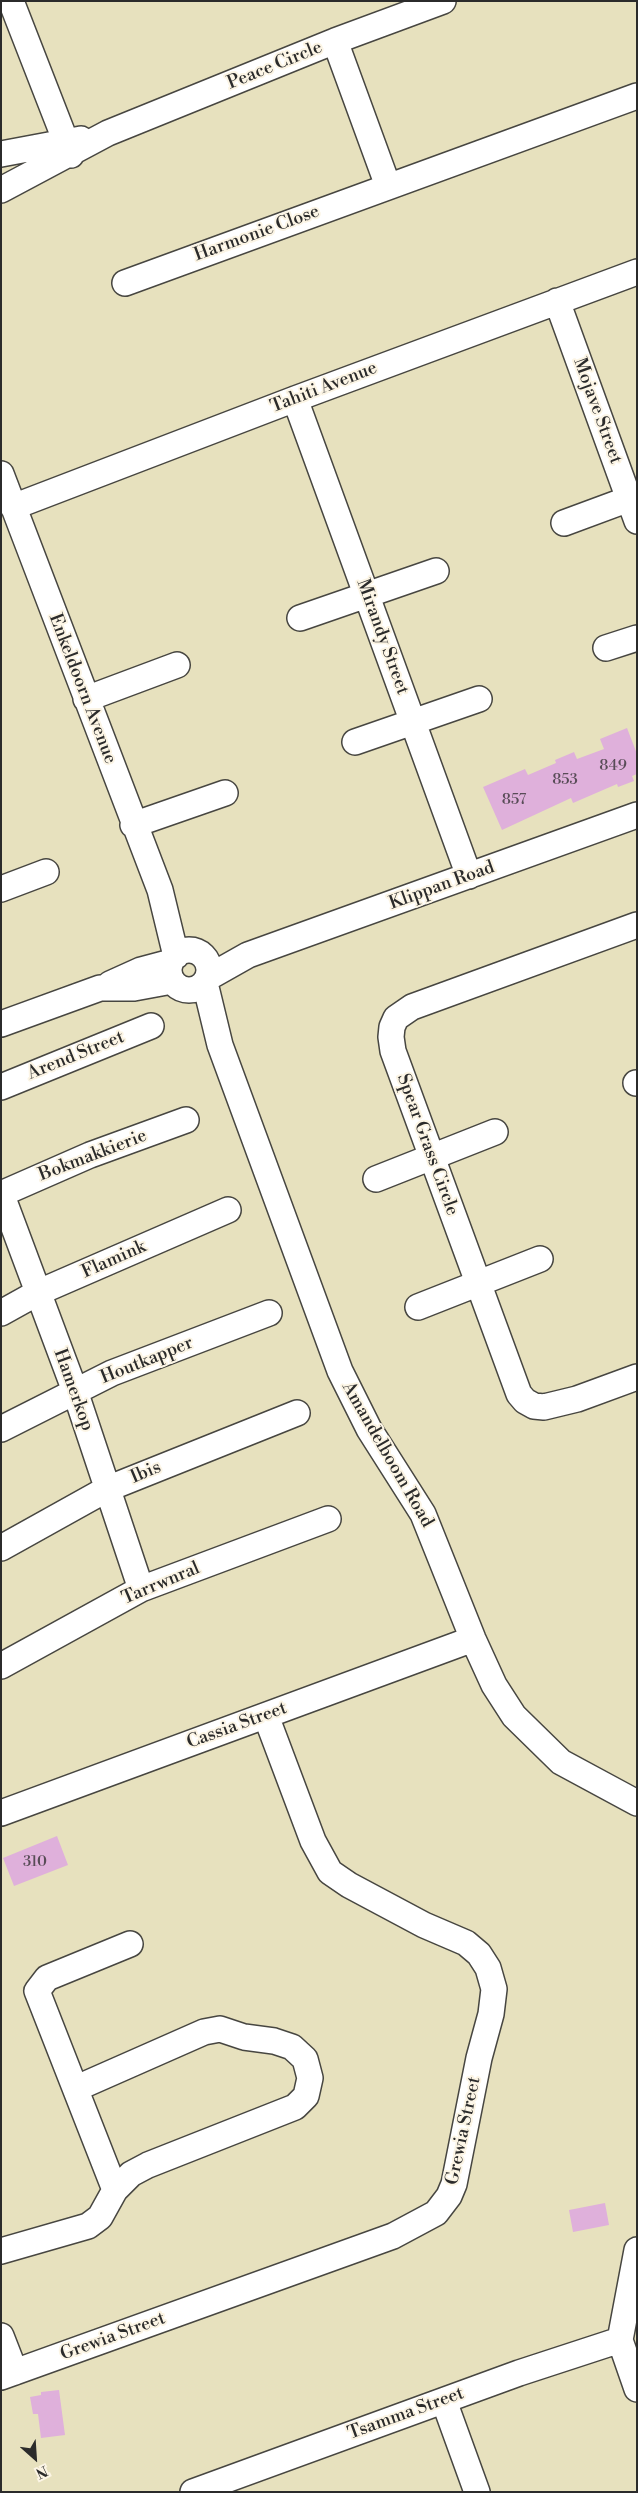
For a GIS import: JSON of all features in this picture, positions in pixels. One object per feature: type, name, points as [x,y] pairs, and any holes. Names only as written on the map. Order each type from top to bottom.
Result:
[{"type":"street","points":[[11,1],[68,148]]},
{"type":"street","name":"Peace Circle","points":[[1,190],[68,148],[108,134],[335,41],[443,1]]},
{"type":"street","points":[[335,41],[388,186]]},
{"type":"street","name":"Harmonie Close","points":[[125,282],[637,96]]},
{"type":"street","name":"Peace Circle","points":[[1,154],[68,148]]},
{"type":"street","name":"Tahiti Avenue","points":[[14,508],[295,398],[637,272]]},
{"type":"street","name":"Mojave Street","points":[[558,301],[634,505]]},
{"type":"street","name":"Mirandy Street","points":[[295,398],[468,876]]},
{"type":"street","name":"Enkeldoorn Avenue","points":[[1,474],[189,970]]},
{"type":"street","points":[[564,523],[634,505]]},
{"type":"street","points":[[300,618],[436,571]]},
{"type":"street","points":[[606,648],[637,638]]},
{"type":"street","points":[[86,699],[176,665]]},
{"type":"street","points":[[355,742],[479,699]]},
{"type":"street","points":[[133,825],[224,793]]},
{"type":"street","name":"Klippan Road","points":[[1,1024],[106,987],[134,988],[189,970],[248,955],[637,815]]},
{"type":"street","points":[[1,889],[46,872]]},
{"type":"street","name":"Spear Grass Circle","points":[[636,928],[412,1007],[396,1018],[392,1027],[393,1051],[515,1388],[525,1401],[544,1407],[637,1377]]},
{"type":"street","name":"Amandelboom Road","points":[[189,970],[220,1044],[343,1380],[369,1429],[423,1514],[473,1640],[494,1685],[514,1716],[530,1734],[561,1762],[637,1803]]},
{"type":"street","name":"Arend Street","points":[[1,1087],[150,1026]]},
{"type":"street","name":"Bokmakkierie","points":[[1,1193],[90,1155],[186,1120]]},
{"type":"street","points":[[376,1179],[495,1132]]},
{"type":"street","name":"Hamerkop","points":[[1,1193],[75,1391],[141,1590]]},
{"type":"street","name":"Flamink","points":[[1,1313],[37,1293],[228,1210]]},
{"type":"street","points":[[418,1307],[540,1258]]},
{"type":"street","name":"Houtkapper","points":[[1,1429],[112,1373],[270,1312]]},
{"type":"street","name":"Ibis","points":[[1,1548],[107,1489],[297,1413]]},
{"type":"street","name":"Tarrwnral","points":[[1,1666],[141,1590],[328,1519]]},
{"type":"street","name":"Cassia Street","points":[[1,1813],[473,1640]]},
{"type":"street","name":"Grewia Street","points":[[8,2375],[393,2236],[436,2213],[446,2201],[454,2184],[479,2058],[491,2014],[494,1989],[488,1968],[479,1954],[466,1943],[424,1925],[349,1885],[330,1872],[313,1841],[266,1716]]},
{"type":"street","points":[[115,2190],[77,2088],[44,2015],[37,1991],[47,1978],[130,1944]]},
{"type":"street","points":[[1,2251],[88,2226],[105,2210],[115,2190],[131,2174],[148,2165],[295,2107],[304,2100],[309,2092],[309,2067],[300,2054],[286,2045],[244,2037],[220,2029],[204,2032],[77,2088]]},
{"type":"street","points":[[637,2250],[620,2340],[637,2389]]},
{"type":"street","points":[[1,2336],[8,2375]]},
{"type":"street","name":"Tsamma Street","points":[[193,2492],[518,2373],[620,2340]]},
{"type":"street","points":[[444,2401],[477,2492]]},
{"type":"building","points":[[627,728],[637,754],[637,774],[632,776],[634,781],[618,787],[617,784],[573,803],[571,798],[502,830],[483,787],[525,769],[528,775],[556,763],[555,760],[574,752],[577,759],[604,749],[600,739]]},
{"type":"building","points":[[57,1836],[68,1865],[14,1886],[3,1858]]},
{"type":"building","points":[[605,2203],[609,2225],[573,2232],[569,2210]]},
{"type":"building","points":[[59,2390],[65,2435],[41,2438],[38,2414],[33,2414],[30,2397],[41,2395],[41,2392]]}]
